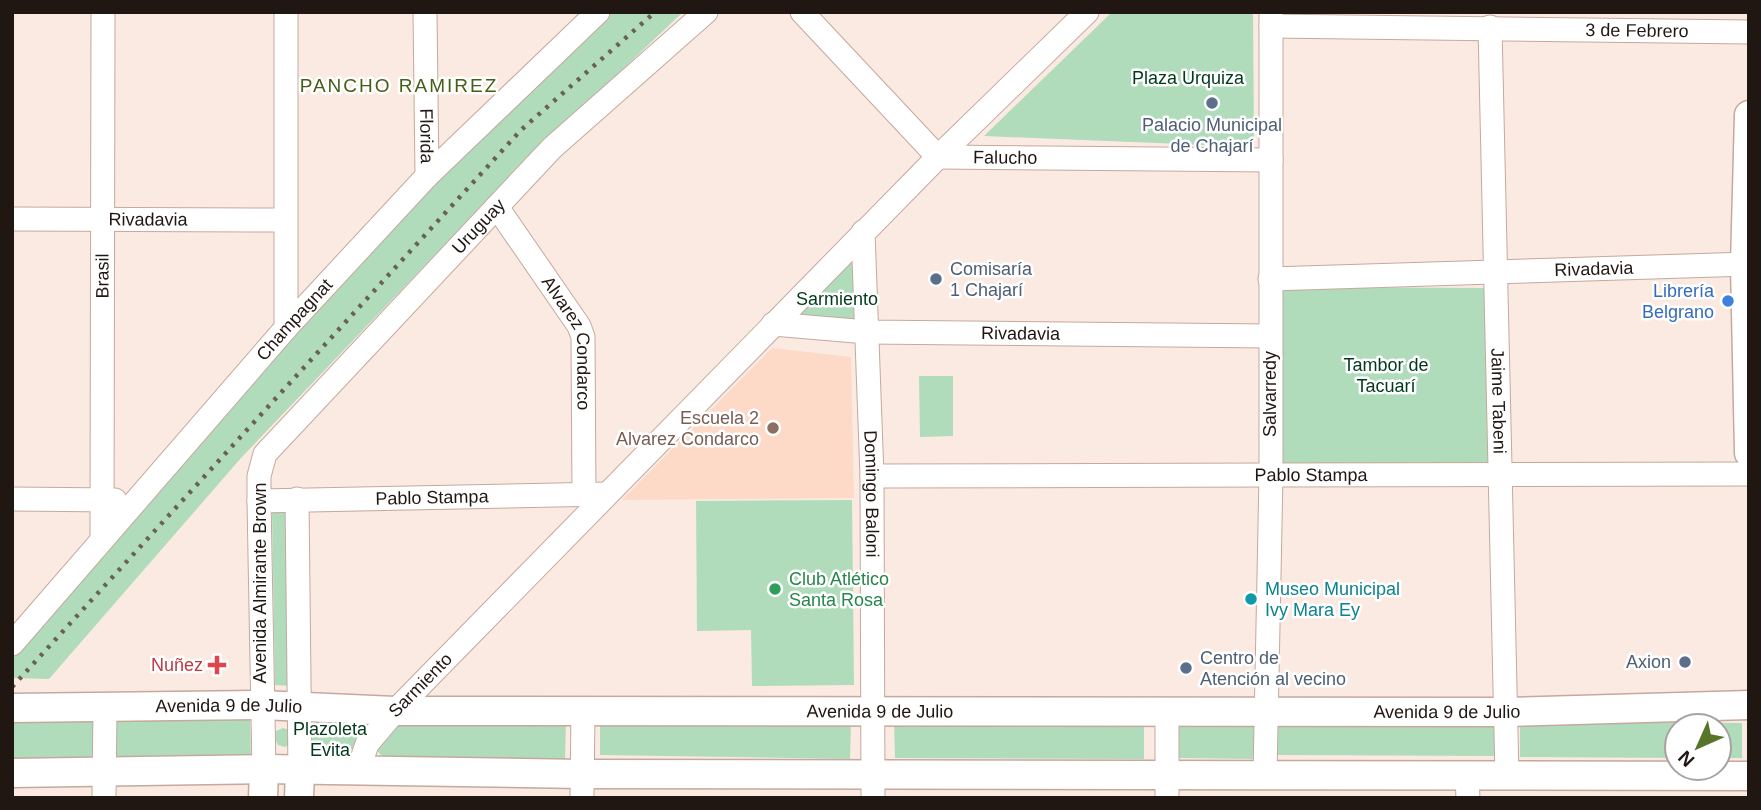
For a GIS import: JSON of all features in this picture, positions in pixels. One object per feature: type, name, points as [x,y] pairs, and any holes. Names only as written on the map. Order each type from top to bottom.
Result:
[{"type":"main road","points":[[1749,115],[1749,453]]},
{"type":"main road","points":[[1749,682],[1749,706]]},
{"type":"main road","name":"Avenida 9 de Julio","points":[[12,708],[298,705],[394,711],[1506,712],[1749,706]]},
{"type":"main road","points":[[12,773],[104,785],[264,769],[300,784],[358,771],[582,786],[1167,787],[1265,776],[1467,787],[1507,776],[1749,776]]},
{"type":"main road","name":"Avenida Almirante Brown","points":[[263,798],[264,769]]},
{"type":"street","name":"Brasil","points":[[102,538],[105,218],[103,12]]},
{"type":"street","points":[[286,12],[286,328]]},
{"type":"street","name":"Florida","points":[[425,12],[427,176]]},
{"type":"street","name":"Champagnat","points":[[12,645],[286,328],[427,176],[597,12]]},
{"type":"street","name":"Uruguay","points":[[265,454],[496,207],[597,106],[706,12]]},
{"type":"street","points":[[802,12],[938,157]]},
{"type":"street","name":"Sarmiento","points":[[358,771],[367,744],[394,711],[595,495],[773,324],[938,157],[1087,12]]},
{"type":"street","name":"3 de Febrero","points":[[1271,19],[1455,21],[1490,27],[1749,32]]},
{"type":"street","name":"Salvarredy","points":[[1265,776],[1271,475],[1271,19]]},
{"type":"street","name":"Jaime Tabeni","points":[[1490,27],[1507,776]]},
{"type":"street","name":"Falucho","points":[[938,157],[1271,160]]},
{"type":"street","name":"Alvarez Condarco","points":[[496,207],[579,326],[583,337],[595,495]]},
{"type":"street","name":"Rivadavia","points":[[12,219],[285,220]]},
{"type":"street","name":"Domingo Baloni","points":[[863,232],[872,476],[874,786]]},
{"type":"street","name":"Rivadavia","points":[[1270,279],[1747,264]]},
{"type":"street","name":"Rivadavia","points":[[773,324],[867,332],[1270,336]]},
{"type":"street","name":"Avenida Almirante Brown","points":[[264,769],[259,476],[265,454]]},
{"type":"street","name":"Pablo Stampa","points":[[872,476],[1749,474]]},
{"type":"street","name":"Pablo Stampa","points":[[259,501],[595,495]]},
{"type":"street","points":[[12,499],[139,498]]},
{"type":"street","name":"Avenida Almirante Brown","points":[[297,499],[300,784]]},
{"type":"street","points":[[104,785],[105,709]]},
{"type":"street","points":[[582,786],[583,710]]},
{"type":"street","points":[[1167,711],[1167,787]]},
{"type":"shaded area","name":"Escuela 2 Alvarez Condarco","points":[[772,348],[851,357],[854,498],[622,500]]},
{"type":"green space","points":[[608,12],[683,12],[508,178],[241,458],[49,679],[12,678],[12,655],[329,295],[480,132]]},
{"type":"green space","name":"Plaza Urquiza","points":[[1112,12],[1253,12],[1254,147],[984,136]]},
{"type":"green space","name":"Sarmiento","points":[[860,239],[863,328],[779,321]]},
{"type":"green space","name":"Tambor de Tacuarí","points":[[1283,287],[1487,288],[1489,464],[1283,464]]},
{"type":"green space","points":[[919,376],[953,376],[953,436],[920,437]]},
{"type":"green space","name":"Club Atlético Santa Rosa","points":[[852,500],[854,685],[752,686],[751,630],[697,631],[696,501]]},
{"type":"green space","points":[[291,511],[291,686],[275,685],[272,512]]},
{"type":"green space","points":[[250,714],[251,760],[115,766],[115,718]]},
{"type":"green space","points":[[12,717],[95,718],[93,763],[12,761]]},
{"type":"green space","name":"Plazoleta Evita","points":[[319,718],[358,719],[365,726],[366,734],[344,757],[313,757],[310,751],[310,725]]},
{"type":"green space","points":[[600,718],[851,721],[850,759],[600,755]]},
{"type":"green space","points":[[403,719],[566,720],[565,759],[386,760],[378,752],[380,740]]},
{"type":"green space","points":[[1276,719],[1498,721],[1497,756],[1276,755]]},
{"type":"green space","points":[[894,720],[1144,723],[1144,759],[895,758]]},
{"type":"green space","points":[[1179,721],[1255,722],[1255,759],[1179,758]]},
{"type":"green space","points":[[1520,721],[1663,722],[1663,758],[1520,757]]},
{"type":"green space","points":[[1733,723],[1742,723],[1742,758],[1733,758]]},
{"type":"green space","points":[[283,728],[290,730],[292,743],[285,747],[278,745],[275,739],[276,731]]},
{"type":"railway","points":[[12,687],[521,130],[655,12]]},
{"type":"place","name":"Palacio Municipal de Chajarí","points":[[1212,103]]},
{"type":"place","name":"Comisaría 1 Chajarí","points":[[936,279]]},
{"type":"place","name":"Librería Belgrano","points":[[1728,301]]},
{"type":"place","name":"Escuela 2 Alvarez Condarco","points":[[773,428]]},
{"type":"place","name":"Club Atlético Santa Rosa","points":[[775,589]]},
{"type":"place","name":"Museo Municipal Ivy Mara Ey","points":[[1251,599]]},
{"type":"place","name":"Axion","points":[[1685,662]]},
{"type":"place","name":"Nuñez","points":[[217,665]]},
{"type":"place","name":"Centro de Atención al vecino","points":[[1186,668]]},
{"type":"district","name":"PANCHO RAMIREZ","points":[[399,85]]}]
